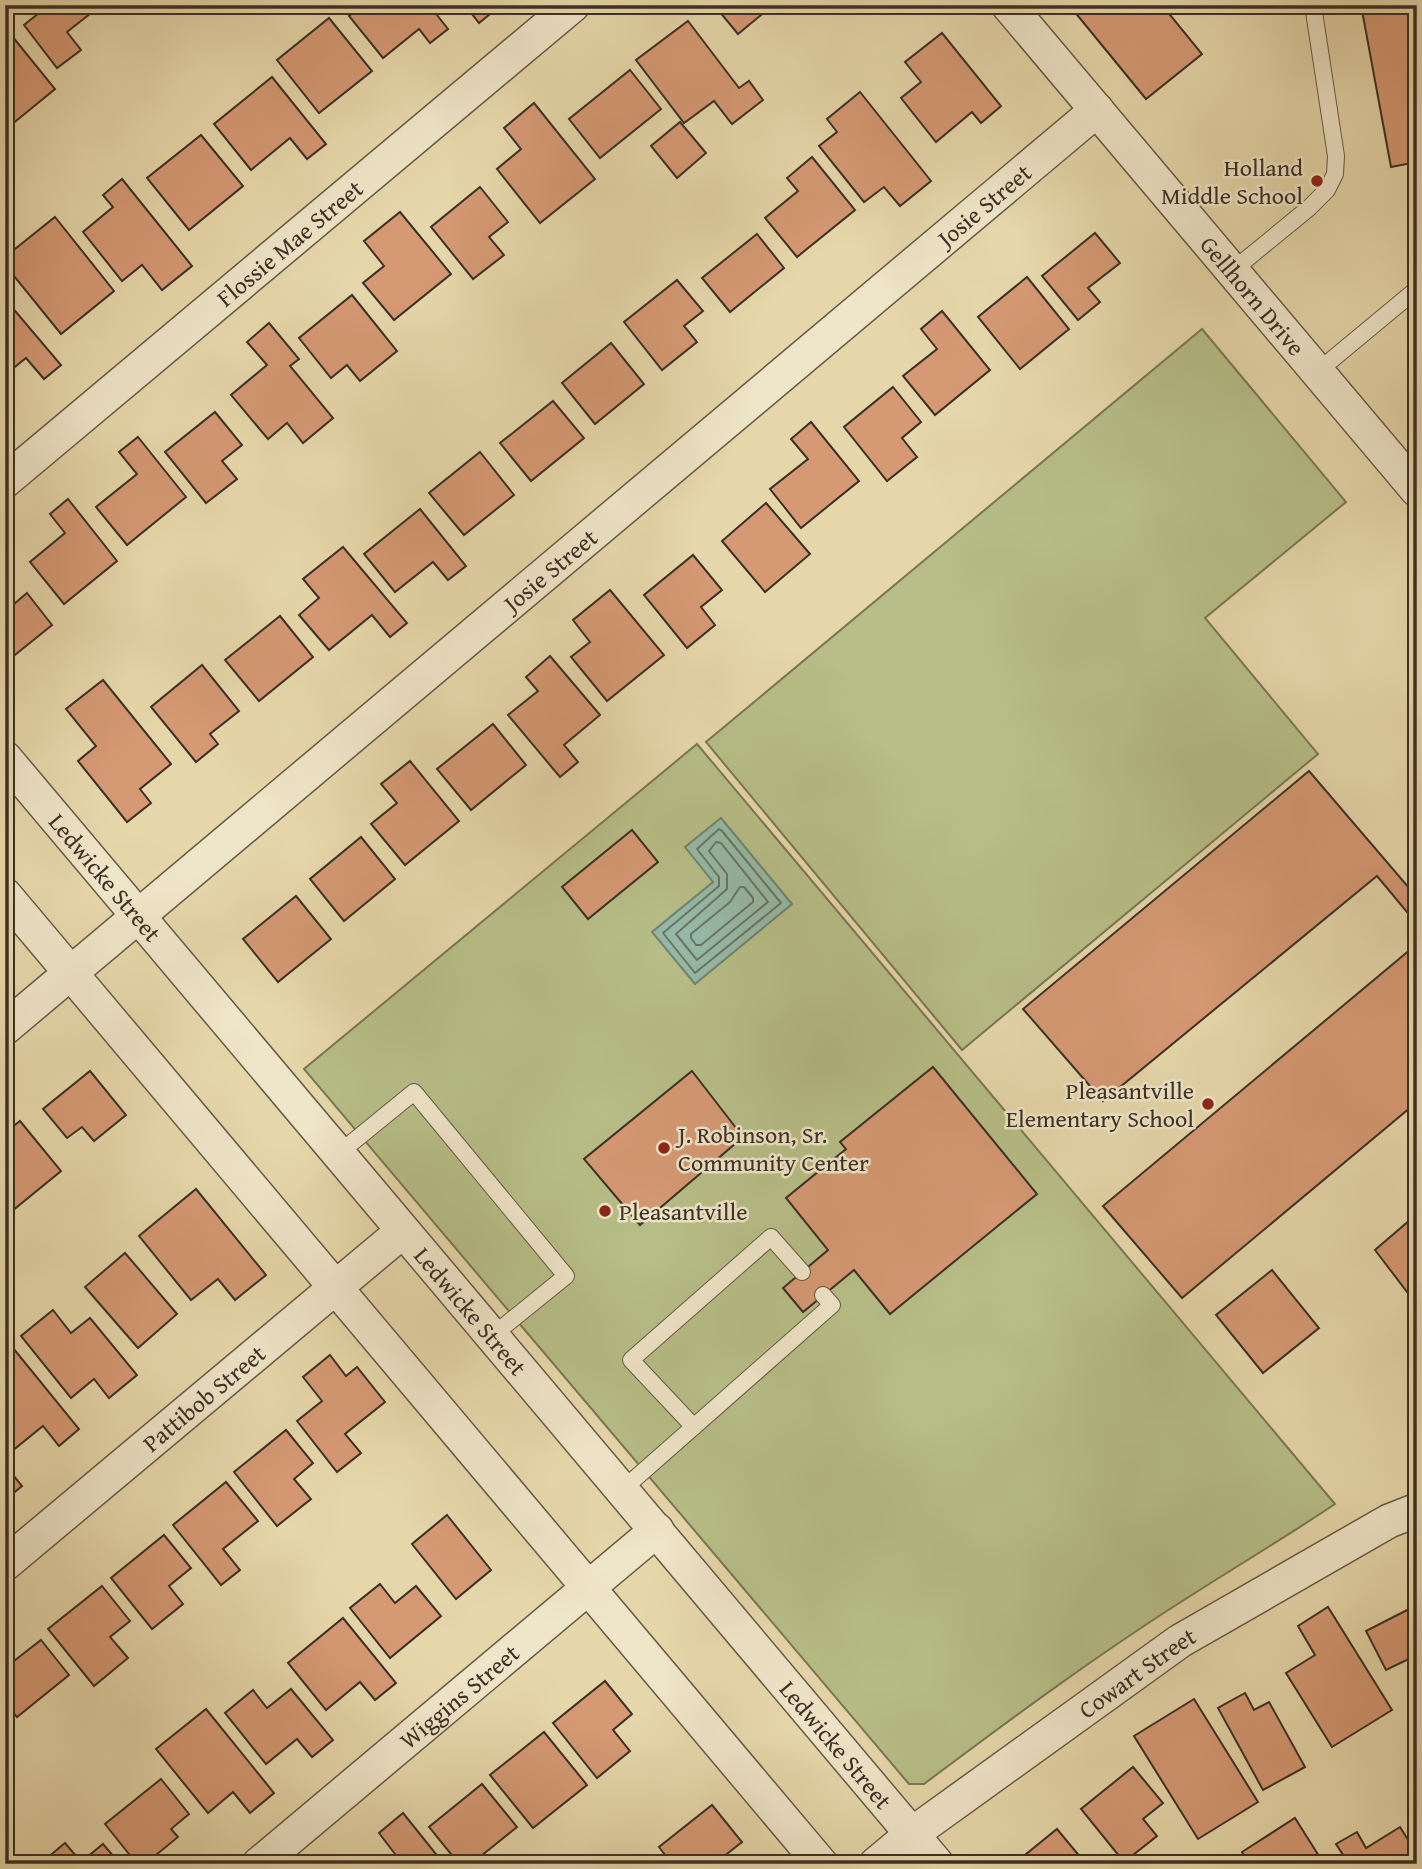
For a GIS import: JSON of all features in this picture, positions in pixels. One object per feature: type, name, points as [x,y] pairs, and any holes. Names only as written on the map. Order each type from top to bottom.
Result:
[{"type":"street","name":"Flossie Mae Street","points":[[5,481],[573,5]]},
{"type":"street","name":"Gellhorn Drive","points":[[1009,5],[1417,491]]},
{"type":"street","name":"Josie Street","points":[[5,1028],[1097,110]]},
{"type":"street","name":"Ledwicke Street","points":[[5,758],[937,1864]]},
{"type":"street","points":[[5,895],[821,1864]]},
{"type":"street","name":"Pattibob Street","points":[[5,1564],[403,1231]]},
{"type":"street","name":"Cowart Street","points":[[876,1864],[912,1834],[1180,1641],[1389,1521],[1417,1510]]},
{"type":"street","name":"Wiggins Street","points":[[259,1864],[657,1530]]},
{"type":"lane","points":[[1232,271],[1309,208],[1327,190],[1335,174],[1336,156],[1313,5]]},
{"type":"lane","points":[[1317,372],[1417,289]]},
{"type":"lane","points":[[338,1154],[414,1092],[566,1276],[492,1336]]},
{"type":"lane","points":[[694,1427],[631,1360],[771,1237],[802,1272]]},
{"type":"lane","points":[[622,1490],[832,1305],[823,1295]]},
{"type":"green space","points":[[1202,329],[1346,502],[1205,618],[1318,754],[962,1050],[706,742]]},
{"type":"green space","points":[[697,744],[1335,1504],[1125,1638],[924,1784],[909,1784],[304,1069]]},
{"type":"water","points":[[721,818],[792,904],[695,984],[652,932],[713,882],[685,847]]},
{"type":"building","points":[[49,5],[100,6],[67,32],[81,50],[57,68],[24,25]]},
{"type":"building","points":[[363,5],[429,5],[448,29],[430,43],[419,29],[383,58],[349,16]]},
{"type":"building","points":[[465,5],[501,5],[479,23]]},
{"type":"building","points":[[714,5],[773,5],[738,34]]},
{"type":"building","points":[[1069,5],[1162,5],[1202,54],[1146,99]]},
{"type":"building","points":[[1361,5],[1417,5],[1417,162],[1391,167]]},
{"type":"building","points":[[329,18],[372,71],[319,113],[277,60]]},
{"type":"building","points":[[688,21],[739,88],[749,81],[763,100],[732,124],[714,101],[684,123],[636,60]]},
{"type":"building","points":[[942,33],[1001,106],[981,123],[972,112],[936,142],[901,98],[921,82],[905,62]]},
{"type":"building","points":[[12,36],[55,89],[5,130],[5,42]]},
{"type":"building","points":[[630,70],[661,109],[600,158],[569,119]]},
{"type":"building","points":[[272,77],[326,144],[307,159],[290,138],[251,170],[214,124]]},
{"type":"building","points":[[860,92],[931,181],[900,206],[884,187],[864,202],[819,146],[837,132],[827,119]]},
{"type":"building","points":[[534,103],[595,179],[540,223],[497,169],[521,149],[504,128]]},
{"type":"building","points":[[680,122],[706,153],[677,178],[651,146]]},
{"type":"building","points":[[201,135],[243,186],[189,230],[147,178]]},
{"type":"building","points":[[812,157],[855,210],[797,257],[765,218],[798,191],[787,178]]},
{"type":"building","points":[[122,179],[192,266],[162,290],[142,265],[122,281],[83,232],[113,207],[103,195]]},
{"type":"building","points":[[480,187],[508,222],[489,237],[504,255],[473,279],[431,227]]},
{"type":"building","points":[[400,212],[451,274],[394,320],[363,283],[384,266],[364,241]]},
{"type":"building","points":[[55,217],[114,291],[61,334],[5,265],[5,257]]},
{"type":"building","points":[[1095,233],[1120,263],[1088,288],[1100,302],[1078,320],[1042,276]]},
{"type":"building","points":[[757,234],[784,268],[730,312],[702,278]]},
{"type":"building","points":[[1027,277],[1069,329],[1020,369],[978,317]]},
{"type":"building","points":[[677,280],[703,311],[684,326],[697,342],[662,370],[624,322]]},
{"type":"building","points":[[352,295],[397,351],[360,381],[347,365],[331,378],[299,338]]},
{"type":"building","points":[[5,299],[61,365],[44,379],[26,358],[5,375]]},
{"type":"building","points":[[942,311],[990,370],[935,415],[903,376],[937,349],[921,329]]},
{"type":"building","points":[[269,323],[299,359],[290,366],[333,418],[303,443],[287,423],[268,439],[231,395],[267,365],[247,342]]},
{"type":"building","points":[[611,343],[644,384],[595,424],[562,383]]},
{"type":"building","points":[[893,387],[921,422],[902,438],[917,457],[887,481],[844,427]]},
{"type":"building","points":[[553,401],[584,438],[531,481],[500,443]]},
{"type":"building","points":[[215,412],[242,445],[222,461],[237,479],[206,503],[165,452]]},
{"type":"building","points":[[811,422],[859,481],[801,528],[770,489],[808,459],[791,439]]},
{"type":"building","points":[[138,437],[186,497],[127,545],[96,507],[137,474],[119,452]]},
{"type":"building","points":[[480,452],[514,495],[464,535],[429,493]]},
{"type":"building","points":[[68,499],[117,561],[64,604],[30,562],[65,533],[50,514]]},
{"type":"building","points":[[766,503],[810,554],[765,592],[722,541]]},
{"type":"building","points":[[420,509],[466,566],[448,580],[433,562],[395,592],[364,554]]},
{"type":"building","points":[[343,547],[407,623],[390,637],[372,615],[329,650],[299,615],[319,598],[303,579]]},
{"type":"building","points":[[693,555],[722,590],[701,607],[715,625],[687,648],[644,595]]},
{"type":"building","points":[[610,590],[664,655],[607,701],[571,657],[590,642],[573,620]]},
{"type":"building","points":[[27,593],[52,625],[5,663],[5,607],[7,610]]},
{"type":"building","points":[[280,616],[313,657],[259,701],[225,660]]},
{"type":"building","points":[[550,656],[600,715],[564,745],[578,762],[560,777],[508,715],[538,691],[526,677]]},
{"type":"building","points":[[202,665],[239,711],[210,734],[218,744],[196,762],[151,707]]},
{"type":"building","points":[[103,680],[171,764],[140,789],[151,803],[127,822],[78,761],[96,746],[66,709]]},
{"type":"building","points":[[493,724],[526,765],[471,810],[437,769]]},
{"type":"building","points":[[410,761],[459,821],[405,865],[371,824],[397,803],[381,784]]},
{"type":"building","points":[[1309,771],[1409,888],[1417,883],[1417,924],[1377,876],[1103,1101],[1023,1009]]},
{"type":"building","points":[[632,830],[658,862],[588,919],[562,887]]},
{"type":"building","points":[[361,837],[395,879],[344,921],[310,879]]},
{"type":"building","points":[[296,896],[331,939],[278,982],[243,939]]},
{"type":"building","points":[[1417,944],[1417,1102],[1182,1298],[1103,1206]]},
{"type":"building","points":[[933,1067],[1037,1194],[890,1314],[854,1270],[803,1312],[783,1288],[828,1250],[786,1198],[846,1149],[840,1142]]},
{"type":"building","points":[[90,1071],[126,1115],[94,1141],[82,1127],[67,1138],[43,1109]]},
{"type":"building","name":"J. Robinson, Sr. Community Center","points":[[692,1071],[743,1137],[640,1225],[584,1159]]},
{"type":"building","points":[[20,1121],[61,1171],[12,1211],[5,1203],[5,1133]]},
{"type":"building","points":[[196,1189],[266,1275],[235,1300],[218,1279],[191,1300],[139,1236]]},
{"type":"building","points":[[1417,1214],[1417,1305],[1375,1250]]},
{"type":"building","points":[[125,1253],[177,1314],[138,1348],[85,1287]]},
{"type":"building","points":[[1272,1270],[1319,1328],[1263,1373],[1216,1315]]},
{"type":"building","points":[[53,1310],[71,1333],[90,1318],[137,1375],[109,1398],[94,1379],[71,1398],[21,1336]]},
{"type":"building","points":[[13,1348],[79,1429],[59,1446],[43,1426],[12,1451],[5,1443],[5,1355]]},
{"type":"building","points":[[330,1355],[346,1376],[357,1367],[385,1402],[345,1434],[361,1453],[337,1472],[297,1421],[322,1401],[303,1377]]},
{"type":"building","points":[[286,1430],[313,1463],[294,1479],[311,1499],[277,1526],[234,1472]]},
{"type":"building","points":[[5,1465],[22,1486],[5,1500]]},
{"type":"building","points":[[226,1482],[258,1521],[223,1549],[240,1570],[221,1585],[173,1525]]},
{"type":"building","points":[[447,1515],[491,1570],[456,1599],[412,1544]]},
{"type":"building","points":[[164,1535],[191,1568],[169,1586],[183,1604],[152,1629],[111,1578]]},
{"type":"building","points":[[380,1584],[395,1603],[416,1586],[441,1616],[390,1658],[350,1608]]},
{"type":"building","points":[[102,1586],[130,1621],[110,1637],[128,1658],[94,1686],[48,1629]]},
{"type":"building","points":[[1417,1605],[1417,1655],[1386,1670],[1366,1631]]},
{"type":"building","points":[[1328,1607],[1392,1710],[1332,1747],[1286,1673],[1315,1655],[1298,1626]]},
{"type":"building","points":[[343,1618],[396,1683],[375,1700],[360,1682],[326,1710],[288,1663]]},
{"type":"building","points":[[41,1640],[69,1675],[17,1717],[5,1702],[5,1668]]},
{"type":"building","points":[[605,1681],[632,1714],[613,1730],[630,1751],[597,1778],[553,1723]]},
{"type":"building","points":[[291,1689],[333,1740],[312,1757],[297,1739],[266,1764],[225,1713],[253,1690],[267,1708]]},
{"type":"building","points":[[1245,1693],[1254,1710],[1269,1702],[1305,1767],[1263,1790],[1218,1708]]},
{"type":"building","points":[[1194,1699],[1258,1802],[1198,1839],[1134,1736]]},
{"type":"building","points":[[206,1709],[274,1793],[250,1813],[233,1792],[208,1813],[156,1749]]},
{"type":"building","points":[[544,1732],[587,1785],[533,1828],[490,1775]]},
{"type":"building","points":[[1133,1767],[1163,1803],[1143,1819],[1157,1836],[1124,1862],[1081,1809]]},
{"type":"building","points":[[161,1779],[189,1814],[171,1829],[178,1837],[145,1864],[137,1864],[105,1824]]},
{"type":"building","points":[[482,1784],[517,1827],[471,1864],[459,1864],[429,1827]]},
{"type":"building","points":[[712,1805],[742,1842],[723,1857],[728,1864],[672,1864],[659,1847]]},
{"type":"building","points":[[403,1813],[444,1864],[383,1864],[395,1854],[379,1833]]},
{"type":"building","points":[[1295,1818],[1324,1864],[1249,1864],[1242,1852]]},
{"type":"building","points":[[1400,1827],[1417,1854],[1417,1864],[1349,1864],[1336,1844],[1357,1832],[1366,1848]]},
{"type":"building","points":[[1057,1829],[1086,1864],[1032,1864],[1025,1855]]},
{"type":"building","points":[[65,1843],[81,1862],[103,1844],[120,1864],[40,1864]]},
{"type":"place","name":"Holland Middle School","points":[[1317,181]]},
{"type":"place","name":"Pleasantville Elementary School","points":[[1208,1104]]},
{"type":"place","name":"J. Robinson, Sr. Community Center","points":[[664,1148]]},
{"type":"place","name":"Pleasantville","points":[[605,1211]]}]
